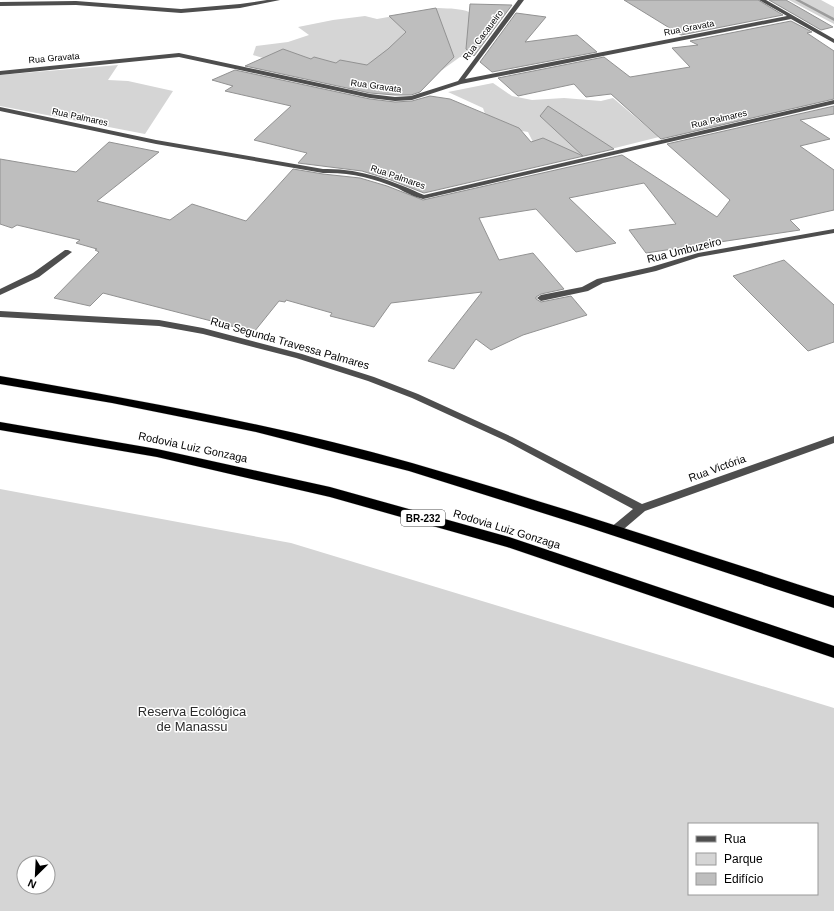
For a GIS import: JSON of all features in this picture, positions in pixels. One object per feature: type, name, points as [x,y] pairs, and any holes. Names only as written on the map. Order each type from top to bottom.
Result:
[{"type":"highway","points":[[0,380],[112,399],[256,428],[410,467],[834,602]]},
{"type":"highway","name":"Rodovia Luiz Gonzaga","points":[[0,426],[158,453],[330,492],[509,542],[834,652]]},
{"type":"street","points":[[0,4],[76,3],[181,11],[240,6],[277,0]]},
{"type":"street","name":"Rua Cacaueiro","points":[[460,82],[521,0]]},
{"type":"street","points":[[762,0],[834,41]]},
{"type":"street","name":"Rua Gravata","points":[[0,73],[179,55],[370,96],[395,99],[412,98],[460,82],[792,17]]},
{"type":"street","name":"Rua Palmares","points":[[0,109],[195,149],[322,171],[332,170],[355,173],[384,181],[423,196],[834,102]]},
{"type":"street","name":"Rua Umbuzeiro","points":[[541,298],[585,289],[600,281],[653,269],[698,255],[834,230]]},
{"type":"street","points":[[0,292],[36,275],[68,252]]},
{"type":"street","name":"Rua Segunda Travessa Palmares","points":[[0,314],[159,323],[203,331],[299,356],[371,379],[415,396],[509,439],[641,508]]},
{"type":"street","name":"Rua Victória","points":[[614,531],[641,508],[834,438]]},
{"type":"green space","points":[[789,0],[821,0],[834,7],[834,24]]},
{"type":"green space","points":[[438,8],[463,10],[469,12],[481,19],[492,33],[469,59],[460,57],[442,70],[411,73],[289,66],[253,55],[256,46],[288,42],[309,35],[298,27],[333,20],[365,16],[377,19]]},
{"type":"green space","points":[[118,65],[108,80],[128,81],[173,91],[145,134],[0,106],[0,75]]},
{"type":"green space","points":[[493,83],[512,96],[532,100],[564,98],[601,101],[613,98],[659,137],[611,149],[571,156],[535,146],[528,132],[503,128],[486,117],[483,108],[448,92]]},
{"type":"green space","name":"Reserva Ecológica de Manassu","points":[[0,489],[291,543],[834,708],[834,911],[0,911]]},
{"type":"building","points":[[624,0],[758,0],[783,15],[681,35]]},
{"type":"building","points":[[769,0],[786,0],[833,27],[821,30]]},
{"type":"building","points":[[470,4],[512,5],[474,56],[466,49]]},
{"type":"building","points":[[436,8],[454,57],[420,92],[411,95],[370,93],[245,66],[283,49],[311,59],[314,57],[336,63],[340,60],[367,65],[388,49],[406,32],[389,16]]},
{"type":"building","points":[[516,13],[546,17],[525,42],[577,35],[597,52],[492,72],[480,62]]},
{"type":"building","points":[[791,21],[812,32],[807,33],[834,51],[834,99],[661,139],[611,94],[586,97],[574,84],[518,96],[498,78],[604,57],[630,77],[690,67],[672,48],[698,45],[690,41]]},
{"type":"building","points":[[235,70],[370,99],[395,102],[412,101],[430,96],[450,99],[519,128],[531,142],[543,138],[583,156],[540,116],[548,106],[614,149],[424,193],[362,171],[298,163],[307,153],[254,140],[291,106],[225,91],[233,86],[212,80]]},
{"type":"building","points":[[834,106],[834,114],[800,120],[830,139],[800,146],[834,170],[834,210],[790,220],[800,230],[646,253],[629,230],[676,224],[644,183],[569,198],[616,243],[576,252],[536,209],[479,218],[499,260],[533,253],[564,289],[541,294],[536,297],[536,299],[541,302],[571,296],[587,315],[523,335],[491,350],[476,339],[454,369],[428,361],[482,292],[391,303],[374,327],[330,316],[332,313],[286,300],[285,302],[279,301],[254,332],[103,293],[90,306],[54,298],[99,252],[95,250],[97,249],[76,243],[80,240],[17,225],[12,228],[0,224],[0,159],[76,172],[109,142],[159,152],[97,201],[170,220],[192,204],[246,221],[293,169],[360,178],[387,186],[423,200],[622,155],[717,217],[730,200],[667,144]]},
{"type":"building","points":[[784,260],[834,305],[834,342],[808,351],[733,276]]},
{"type":"waterway","points":[[797,0],[834,20]]}]
